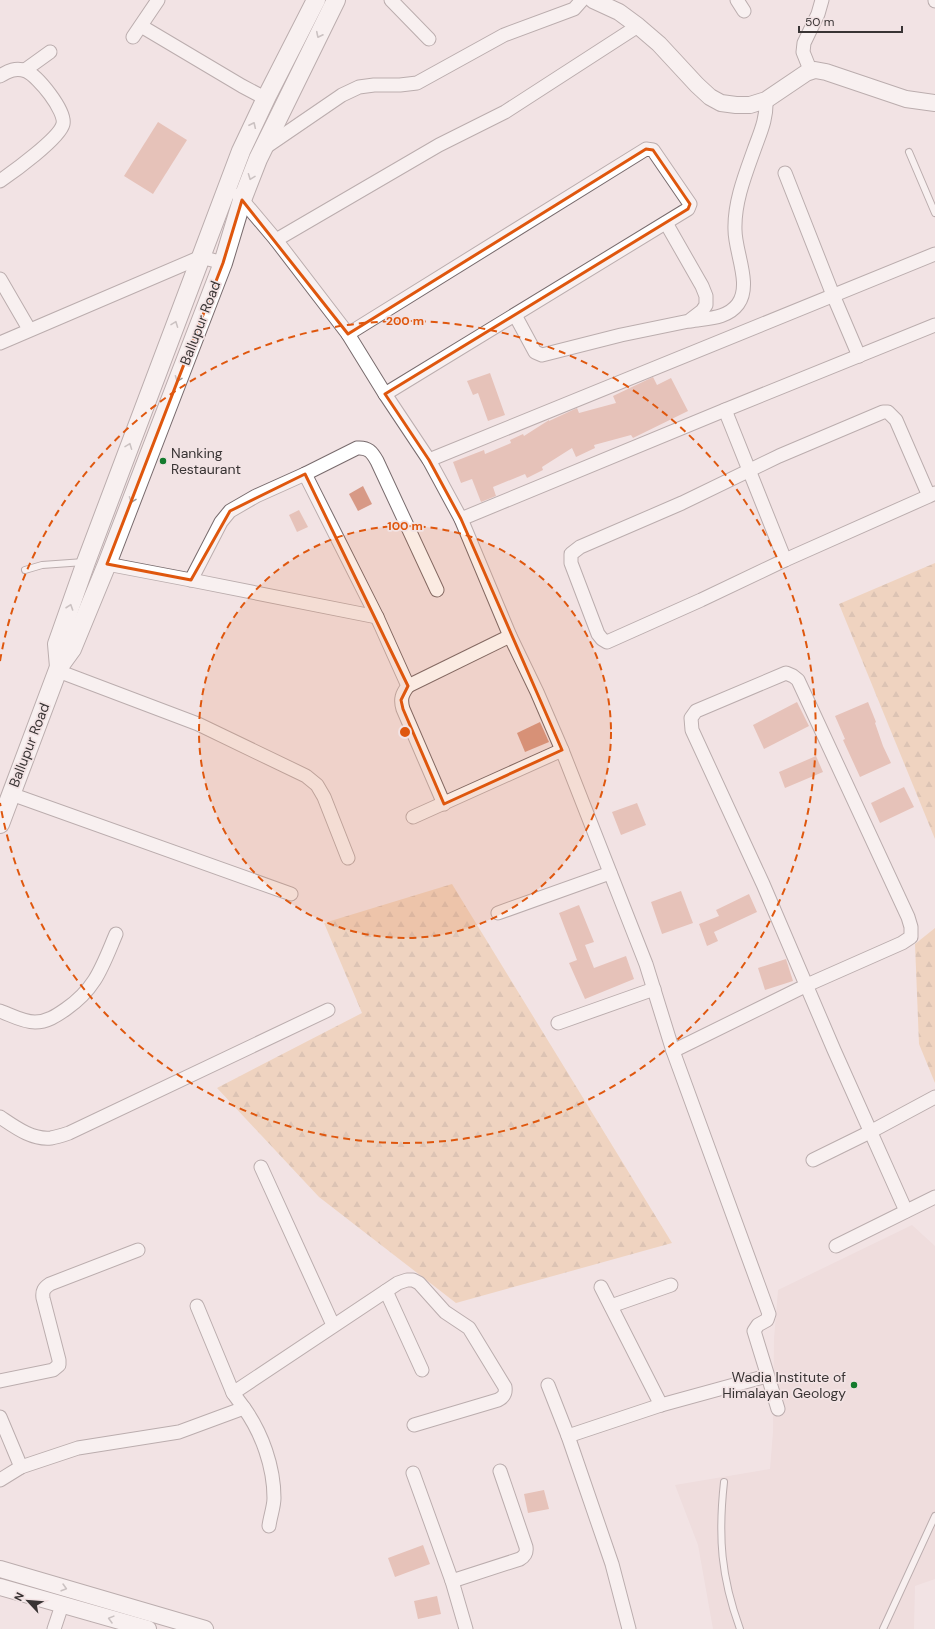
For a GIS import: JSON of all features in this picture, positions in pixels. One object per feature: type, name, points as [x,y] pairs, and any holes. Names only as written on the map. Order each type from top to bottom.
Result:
[{"type":"main road","name":"Ballupur Road","points":[[1,818],[58,669],[86,562],[241,151],[316,0]]},
{"type":"main road","name":"Ballupur Road","points":[[64,647],[107,564],[223,263],[242,200],[263,149],[336,0]]},
{"type":"street","points":[[158,0],[137,32],[259,95],[267,96]]},
{"type":"street","points":[[391,0],[429,39]]},
{"type":"street","points":[[263,149],[342,95],[359,88],[374,85],[400,86],[417,83],[504,35],[574,9],[582,0]]},
{"type":"street","points":[[594,0],[619,12],[638,26],[659,44],[710,98],[721,103],[736,105],[750,104],[766,100],[797,78],[815,70],[826,72],[906,99],[935,103]]},
{"type":"street","points":[[811,72],[803,52],[803,48],[818,14],[822,0]]},
{"type":"street","points":[[276,240],[439,145],[505,112],[638,26]]},
{"type":"street","points":[[0,76],[8,71],[24,70],[50,52]]},
{"type":"street","points":[[0,181],[36,154],[60,131],[63,125],[64,118],[41,83],[34,76],[24,70]]},
{"type":"street","points":[[515,315],[535,352],[542,356],[621,336],[727,314],[738,304],[744,292],[744,280],[737,251],[735,230],[736,212],[754,149],[766,120],[766,100]]},
{"type":"street","points":[[348,334],[646,149],[653,150],[690,204],[688,209],[666,223],[385,394]]},
{"type":"street","points":[[785,173],[833,295],[859,356]]},
{"type":"street","points":[[229,185],[276,240],[348,334],[385,394],[429,460],[461,519],[510,636],[537,692],[562,750],[646,964],[673,1051],[769,1314],[767,1320],[758,1325],[754,1331],[778,1409]]},
{"type":"street","points":[[666,223],[702,286],[706,296],[706,305],[702,311],[689,321]]},
{"type":"street","points":[[429,460],[935,254]]},
{"type":"street","points":[[0,343],[29,329],[201,256],[223,263]]},
{"type":"street","points":[[0,279],[29,329]]},
{"type":"street","points":[[461,519],[935,325]]},
{"type":"street","points":[[725,410],[750,469],[785,560]]},
{"type":"street","points":[[883,412],[888,412],[896,420],[932,495],[785,560],[702,600],[607,642],[598,634],[578,585],[571,563],[571,554],[575,550],[682,503],[750,469],[835,431],[883,412]]},
{"type":"street","points":[[192,580],[221,522],[230,511],[256,496],[357,448],[363,448],[369,450],[377,461],[437,590]]},
{"type":"street","points":[[305,474],[377,618],[408,686]]},
{"type":"street","points":[[107,564],[377,618]]},
{"type":"street","points":[[444,804],[403,709],[401,700],[402,694],[408,686],[510,636]]},
{"type":"street","points":[[58,669],[198,724],[306,776],[317,785],[324,797],[348,858]]},
{"type":"street","points":[[673,1051],[807,985],[902,943],[911,937],[911,927],[798,680],[786,673],[696,711],[691,718],[692,730],[763,884],[807,985],[870,1132],[906,1211]]},
{"type":"street","points":[[413,817],[562,750]]},
{"type":"street","points":[[11,794],[291,894]]},
{"type":"street","points":[[498,913],[610,873]]},
{"type":"street","points":[[0,1011],[25,1021],[34,1022],[45,1021],[56,1016],[78,1001],[90,989],[98,976],[116,934]]},
{"type":"street","points":[[558,1023],[654,989]]},
{"type":"street","points":[[0,1116],[21,1131],[36,1137],[50,1138],[69,1133],[328,1010]]},
{"type":"street","points":[[813,1160],[870,1132],[935,1097]]},
{"type":"street","points":[[261,1167],[333,1325]]},
{"type":"street","points":[[836,1246],[935,1197]]},
{"type":"street","points":[[0,1381],[53,1370],[59,1365],[42,1293],[44,1288],[50,1284],[138,1250]]},
{"type":"street","points":[[233,1393],[386,1291],[407,1280],[413,1280],[419,1283],[446,1312],[468,1328],[505,1387],[506,1393],[498,1400],[414,1425]]},
{"type":"street","points":[[611,1306],[671,1285]]},
{"type":"street","points":[[601,1286],[661,1406]]},
{"type":"street","points":[[386,1291],[422,1370]]},
{"type":"street","points":[[197,1306],[233,1393],[255,1424],[264,1448],[272,1477],[274,1500],[268,1526]]},
{"type":"street","points":[[568,1436],[661,1406],[768,1376]]},
{"type":"street","points":[[548,1385],[568,1436],[612,1564],[629,1629]]},
{"type":"street","points":[[0,1480],[21,1467],[78,1448],[179,1432],[244,1408]]},
{"type":"street","points":[[0,1417],[21,1467]]},
{"type":"street","points":[[452,1581],[520,1559],[527,1551],[500,1471]]},
{"type":"street","points":[[413,1473],[452,1581],[466,1629]]},
{"type":"street","points":[[0,1569],[205,1629]]},
{"type":"street","points":[[0,1587],[148,1629]]},
{"type":"street","points":[[54,1629],[62,1605]]},
{"type":"lane","points":[[909,152],[935,214]]},
{"type":"lane","points":[[25,570],[42,565],[86,562]]},
{"type":"lane","points":[[724,1482],[720,1516],[721,1544],[725,1580],[732,1608],[740,1629]]},
{"type":"lane","points":[[883,1629],[935,1516]]},
{"type":"highlighted area","points":[[646,149],[653,150],[690,204],[688,209],[385,394],[429,460],[461,519],[562,750],[444,804],[403,709],[401,700],[408,686],[305,474],[230,511],[191,580],[107,564],[223,263],[242,200],[348,334]]},
{"type":"shaded area","name":"Wadia Institute of Himalayan Geology","points":[[912,1225],[935,1246],[935,1579],[915,1586],[914,1629],[713,1629],[698,1545],[675,1485],[770,1469],[773,1432],[774,1339],[778,1290]]},
{"type":"green space","points":[[935,563],[935,839],[839,604]]},
{"type":"green space","points":[[452,884],[672,1243],[456,1303],[319,1197],[217,1088],[362,1013],[324,923]]},
{"type":"green space","points":[[935,928],[935,1083],[919,1044],[915,944]]},
{"type":"building","points":[[158,122],[187,140],[153,194],[124,176]]},
{"type":"building","points":[[490,373],[505,415],[488,421],[478,393],[473,395],[467,381]]},
{"type":"building","points":[[653,377],[657,385],[671,378],[688,411],[633,438],[631,435],[594,445],[595,448],[576,457],[572,448],[542,467],[543,470],[527,478],[525,474],[493,487],[496,496],[481,502],[472,479],[461,483],[453,462],[484,450],[485,454],[511,443],[510,440],[523,434],[524,436],[549,420],[577,408],[579,413],[616,403],[613,396]]},
{"type":"building","points":[[363,486],[372,504],[358,511],[349,494]]},
{"type":"building","points":[[299,510],[308,527],[297,532],[289,515]]},
{"type":"building","points":[[797,702],[809,726],[764,749],[753,725]]},
{"type":"building","points":[[868,702],[883,746],[891,763],[860,777],[843,740],[845,739],[835,716]]},
{"type":"building","points":[[540,722],[549,742],[525,752],[517,733]]},
{"type":"building","points":[[816,756],[823,772],[785,788],[779,772]]},
{"type":"building","points":[[904,787],[914,807],[880,823],[871,803]]},
{"type":"building","points":[[637,803],[646,825],[621,835],[612,812]]},
{"type":"building","points":[[681,891],[693,923],[662,934],[651,902]]},
{"type":"building","points":[[749,894],[757,912],[714,932],[718,941],[707,946],[699,924],[719,916],[716,910]]},
{"type":"building","points":[[579,905],[594,942],[585,945],[594,968],[626,956],[634,979],[585,999],[569,963],[577,960],[559,913]]},
{"type":"building","points":[[786,959],[793,981],[765,990],[758,968]]},
{"type":"building","points":[[544,1490],[549,1509],[528,1513],[524,1494]]},
{"type":"building","points":[[423,1545],[430,1564],[395,1577],[388,1558]]},
{"type":"building","points":[[437,1596],[441,1614],[418,1619],[414,1601]]},
{"type":"place","name":"Nanking Restaurant","points":[[163,461]]},
{"type":"place","name":"Wadia Institute of Himalayan Geology","points":[[854,1385]]}]
